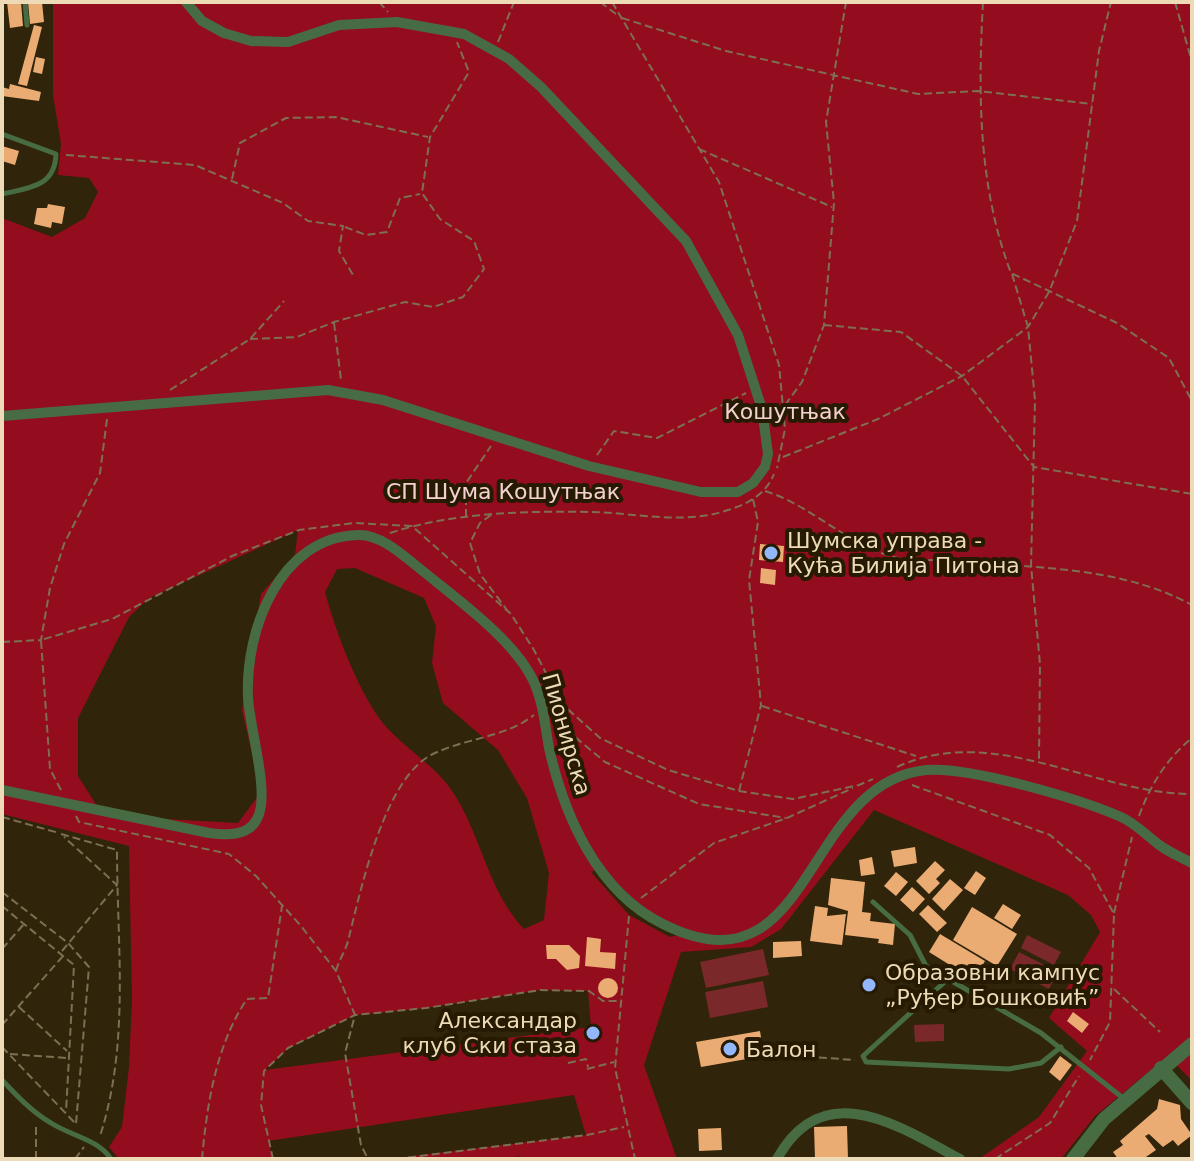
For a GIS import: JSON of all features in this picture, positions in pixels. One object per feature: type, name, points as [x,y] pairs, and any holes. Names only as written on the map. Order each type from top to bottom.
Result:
[{"type":"street","points":[[2,416],[312,390],[383,400],[589,466],[701,492],[738,492],[753,483],[767,461],[762,409],[755,388],[722,301],[686,241],[541,87],[495,49],[481,40],[441,27],[375,21],[339,25],[288,42],[251,41],[224,33],[202,21],[186,2]]},
{"type":"street","points":[[2,790],[209,833],[235,834],[252,827],[258,818],[261,801],[248,699],[249,678],[255,642],[271,591],[288,568],[323,544],[348,536],[376,538]]},
{"type":"street","name":"Пионирска","points":[[376,538],[484,623],[527,668],[542,709],[566,806],[600,868],[633,905],[661,924],[698,938],[728,941],[759,931],[794,896],[851,810],[896,774],[924,771],[975,776],[1058,797],[1121,816],[1163,848],[1192,863]]},
{"type":"street","points":[[1073,1159],[1095,1128],[1192,1044]]},
{"type":"street","points":[[1161,1068],[1192,1103]]},
{"type":"street","points":[[777,1159],[798,1130],[824,1115],[838,1112],[884,1121],[960,1159]]},
{"type":"lane","points":[[25,2],[27,25]]},
{"type":"lane","points":[[2,134],[56,154],[54,172],[42,185],[2,194]]},
{"type":"lane","points":[[873,902],[910,935],[926,966],[1061,1047],[1125,1100]]},
{"type":"lane","points":[[948,979],[863,1056],[866,1062],[1009,1069],[1041,1063],[1061,1047]]},
{"type":"lane","points":[[2,1080],[36,1114],[66,1132],[97,1145],[111,1159]]},
{"type":"path","points":[[495,49],[514,2]]},
{"type":"path","points":[[600,2],[620,17],[726,51],[918,94],[978,91],[1094,104]]},
{"type":"path","points":[[376,538],[412,526],[493,514],[594,512],[661,518],[725,511],[753,499],[764,490],[781,457],[784,406],[779,365],[719,182],[612,2]]},
{"type":"path","points":[[784,406],[802,382],[824,325],[834,208],[826,122],[846,2]]},
{"type":"path","points":[[983,2],[978,91],[995,231],[1028,327],[1035,400],[1031,565],[1040,664],[1039,762]]},
{"type":"path","points":[[781,457],[878,419],[962,376],[1028,327],[1049,292],[1077,221],[1099,51],[1111,2]]},
{"type":"path","points":[[1175,2],[1192,62]]},
{"type":"path","points":[[250,339],[297,337],[334,322],[405,302],[433,307],[463,297],[484,269],[474,241],[440,219],[422,193],[430,137],[469,72],[457,42],[441,27]]},
{"type":"path","points":[[231,181],[240,143],[286,118],[336,117],[430,137]]},
{"type":"path","points":[[698,148],[834,208]]},
{"type":"path","points":[[56,154],[195,165],[283,203],[308,221],[343,226],[366,235],[387,232],[400,198],[422,193]]},
{"type":"path","points":[[343,226],[339,251],[353,275]]},
{"type":"path","points":[[1011,273],[1117,323],[1169,358],[1192,401]]},
{"type":"path","points":[[148,404],[250,339],[284,301]]},
{"type":"path","points":[[334,322],[339,372],[345,393]]},
{"type":"path","points":[[824,325],[901,332],[962,376],[1034,467],[1192,494]]},
{"type":"path","points":[[589,466],[614,431],[657,438],[755,388]]},
{"type":"path","points":[[109,406],[100,473],[64,544],[50,588],[41,640],[50,769],[79,822],[229,854],[256,876],[336,971],[355,1015],[345,1053],[361,1145],[368,1159]]},
{"type":"path","points":[[466,518],[466,483],[498,436]]},
{"type":"path","points":[[764,490],[790,498],[843,533],[894,557],[1031,565],[1103,574],[1192,605]]},
{"type":"path","points":[[739,791],[761,705],[749,580],[758,522],[753,499]]},
{"type":"path","points":[[493,514],[480,523],[470,543],[480,574],[511,614],[562,704],[600,738],[668,770],[739,791],[793,799],[859,785]]},
{"type":"path","points":[[2,642],[41,640],[112,619],[232,556],[299,530],[354,523],[412,526],[511,614]]},
{"type":"path","points":[[544,683],[545,670]]},
{"type":"path","points":[[761,705],[918,757],[964,752],[1039,762],[1148,792],[1192,794]]},
{"type":"path","points":[[336,971],[339,957],[349,942],[374,840],[414,768],[430,755],[519,727],[542,709],[605,762],[699,804],[787,818]]},
{"type":"path","points":[[995,1159],[1050,1123],[1110,1022],[1114,914],[1135,826],[1148,792],[1175,752],[1192,738]]},
{"type":"path","points":[[896,774],[918,757]]},
{"type":"path","points":[[635,1159],[615,1062],[625,939],[633,905],[714,843],[787,818],[883,774]]},
{"type":"path","points":[[896,774],[1050,835],[1089,868],[1114,914]]},
{"type":"path","points":[[2,817],[117,850],[120,1038],[110,1104],[97,1145]]},
{"type":"path","points":[[61,834],[117,885]]},
{"type":"path","points":[[61,952],[117,885]]},
{"type":"path","points":[[2,892],[68,943],[89,967],[76,1124]]},
{"type":"path","points":[[202,1159],[214,1082],[229,1025],[247,999],[268,998],[282,905]]},
{"type":"path","points":[[2,906],[74,965],[66,1112]]},
{"type":"path","points":[[2,949],[24,923]]},
{"type":"path","points":[[2,1025],[64,956]]},
{"type":"path","points":[[1113,988],[1160,1032]]},
{"type":"path","points":[[273,1159],[261,1105],[264,1071],[288,1048],[355,1015],[426,1008],[540,990],[589,991],[603,1001],[622,1001]]},
{"type":"path","points":[[18,1007],[67,1051]]},
{"type":"path","points":[[2,1047],[90,1141],[75,1159]]},
{"type":"path","points":[[9,1054],[67,1058]]},
{"type":"path","points":[[771,1054],[851,1061],[863,1056]]},
{"type":"path","points":[[568,1063],[586,1059],[588,1069],[615,1062]]},
{"type":"path","points":[[36,1114],[36,1159]]},
{"type":"path","points":[[396,1159],[587,1135],[627,1126]]},
{"type":"shaded area","points":[[1027,935],[1061,952],[1054,965],[1021,948]]},
{"type":"shaded area","points":[[763,949],[769,975],[706,988],[700,962]]},
{"type":"shaded area","points":[[1019,952],[1058,972],[1049,989],[1010,969]]},
{"type":"shaded area","points":[[763,981],[768,1007],[710,1018],[705,992]]},
{"type":"shaded area","points":[[944,1024],[944,1041],[915,1042],[914,1025]]},
{"type":"green space","name":"Кошутњак","points":[[53,2],[1192,2],[1192,1081],[1168,1056],[1095,1116],[1061,1159],[979,1159],[1039,1117],[1087,1051],[1049,1018],[1100,932],[1091,915],[1068,895],[874,810],[781,929],[751,947],[681,952],[644,1065],[677,1159],[522,1159],[519,1156],[509,1159],[388,1159],[586,1135],[574,1095],[268,1141],[273,1159],[119,1159],[109,1147],[122,1127],[129,1067],[132,1000],[129,846],[2,814],[2,218],[52,237],[85,218],[98,192],[89,178],[58,175],[61,144],[53,95]],"holes":[[[298,530],[295,555],[261,594],[242,710],[261,792],[238,823],[145,818],[97,806],[78,776],[78,718],[129,617],[149,598]],[[355,568],[424,598],[436,626],[432,663],[443,703],[498,750],[527,798],[549,873],[544,920],[524,929],[511,913],[491,877],[468,819],[447,784],[389,730],[369,702],[342,645],[325,592],[337,569]],[[600,868],[661,924],[683,934],[670,937],[629,915],[591,872]],[[540,990],[588,991],[591,1027],[265,1070],[289,1048],[355,1015],[426,1008]]]},
{"type":"building","points":[[7,2],[21,2],[23,26],[10,28]]},
{"type":"building","points":[[28,2],[42,2],[44,22],[30,24]]},
{"type":"building","points":[[34,25],[42,27],[27,86],[18,84]]},
{"type":"building","points":[[36,57],[45,59],[42,74],[33,72]]},
{"type":"building","points":[[10,84],[41,92],[39,101],[2,96],[2,87],[9,89]]},
{"type":"building","points":[[2,146],[19,151],[15,165],[2,161]]},
{"type":"building","points":[[48,204],[65,207],[62,224],[52,222],[51,228],[34,224],[37,208],[47,208]]},
{"type":"building","name":"Шумска управа - Кућа Билија Питона","points":[[760,544],[784,546],[783,562],[759,560]]},
{"type":"building","points":[[761,568],[776,570],[775,585],[760,583]]},
{"type":"building","points":[[915,847],[917,863],[894,867],[891,851]]},
{"type":"building","points":[[872,857],[875,874],[861,876],[859,860]]},
{"type":"building","points":[[935,861],[945,870],[936,879],[940,883],[929,894],[916,881]]},
{"type":"building","points":[[976,871],[986,878],[975,895],[964,888]]},
{"type":"building","points":[[896,872],[908,882],[896,896],[884,886]]},
{"type":"building","points":[[831,878],[865,882],[862,912],[871,913],[870,921],[895,924],[893,945],[878,943],[879,939],[845,935],[848,911],[828,905]]},
{"type":"building","points":[[950,879],[963,890],[944,911],[932,899]]},
{"type":"building","points":[[912,887],[925,899],[913,912],[900,900]]},
{"type":"building","points":[[1003,904],[1021,915],[1012,929],[994,918]]},
{"type":"building","points":[[928,905],[947,923],[937,932],[919,914]]},
{"type":"building","points":[[815,906],[828,908],[827,916],[846,914],[842,945],[810,941]]},
{"type":"building","points":[[972,907],[1017,934],[997,966],[953,940]]},
{"type":"building","points":[[940,934],[985,961],[974,980],[929,952]]},
{"type":"building","points":[[587,937],[601,939],[600,952],[616,953],[615,969],[585,966]]},
{"type":"building","points":[[801,941],[802,956],[773,958],[773,942]]},
{"type":"building","points":[[546,945],[569,945],[580,956],[579,968],[567,970],[556,959],[547,959]]},
{"type":"building","points":[[608,978],[615,981],[618,988],[615,995],[608,998],[601,995],[598,988],[601,981]]},
{"type":"building","points":[[1073,1012],[1089,1024],[1082,1033],[1067,1021]]},
{"type":"building","name":"Балон","points":[[760,1031],[764,1056],[701,1067],[696,1042]]},
{"type":"building","points":[[1060,1056],[1072,1065],[1060,1081],[1049,1072]]},
{"type":"building","points":[[1159,1099],[1180,1105],[1181,1119],[1192,1135],[1178,1146],[1173,1140],[1163,1147],[1149,1134],[1145,1136],[1156,1150],[1143,1159],[1118,1159],[1113,1152],[1123,1145],[1120,1141],[1157,1109]]},
{"type":"building","points":[[847,1126],[848,1159],[815,1159],[814,1127]]},
{"type":"building","points":[[721,1128],[722,1150],[699,1151],[698,1129]]},
{"type":"place","name":"Шумска управа - Кућа Билија Питона","points":[[771,553]]},
{"type":"place","name":"Образовни кампус „Руђер Бошковић”","points":[[869,985]]},
{"type":"place","name":"Александар клуб Ски стаза","points":[[593,1033]]},
{"type":"place","name":"Балон","points":[[730,1049]]},
{"type":"park label","name":"СП Шума Кошутњак","points":[[503,491]]}]
